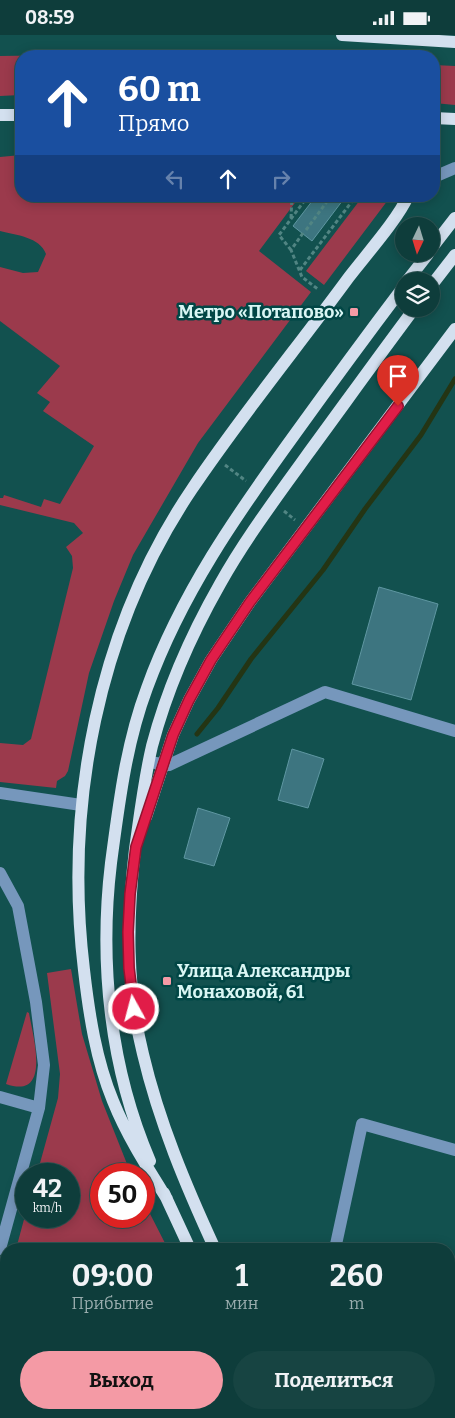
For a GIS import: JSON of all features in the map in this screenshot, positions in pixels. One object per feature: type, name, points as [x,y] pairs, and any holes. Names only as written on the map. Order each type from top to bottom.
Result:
[{"type":"main road","points":[[342,35],[455,42]]},
{"type":"main road","points":[[0,115],[15,115]]},
{"type":"main road","points":[[440,118],[455,119]]},
{"type":"main road","points":[[167,1199],[135,1148],[112,1099],[94,1037],[78,922],[82,805],[88,757],[102,691],[125,618],[151,558],[191,489],[405,202]]},
{"type":"main road","points":[[440,237],[455,218]]},
{"type":"main road","points":[[440,274],[455,255]]},
{"type":"main road","points":[[187,1243],[146,1152],[128,1097],[118,1058],[110,1012],[106,975],[108,892],[120,794],[131,741],[147,689],[172,627],[201,572],[227,530],[294,435],[395,298]]},
{"type":"main road","points":[[211,1243],[173,1151],[142,1052],[129,968],[130,894],[149,762],[167,697],[192,637],[220,583],[246,542],[312,448],[408,317]]},
{"type":"main road","points":[[136,847],[162,765],[189,700],[211,660],[250,602],[455,329]]},
{"type":"street","points":[[440,174],[455,168]]},
{"type":"street","points":[[149,762],[169,765],[325,692],[455,731]]},
{"type":"street","points":[[0,793],[82,805]]},
{"type":"street","points":[[0,873],[18,906],[36,1001],[44,1065],[39,1108],[2,1243]]},
{"type":"street","points":[[0,1097],[39,1108]]},
{"type":"street","points":[[336,1243],[362,1124],[455,1150]]},
{"type":"path","points":[[291,218],[292,202]]},
{"type":"path","points":[[303,202],[279,235],[290,250],[302,277],[319,290]]},
{"type":"path","points":[[290,250],[326,202]]},
{"type":"path","points":[[300,270],[351,202]]},
{"type":"shaded area","points":[[0,56],[15,56],[15,95],[0,96]]},
{"type":"shaded area","points":[[440,65],[455,66],[455,105],[440,104]]},
{"type":"shaded area","points":[[15,156],[15,202],[296,202],[259,251],[311,292],[198,443],[133,555],[114,601],[89,673],[68,771],[65,776],[57,781],[56,788],[0,782],[0,743],[23,745],[31,739],[73,568],[72,556],[66,547],[83,533],[74,523],[0,505],[0,498],[3,498],[4,495],[41,507],[44,499],[60,504],[94,446],[43,411],[50,402],[37,393],[60,366],[0,321],[0,267],[23,273],[38,272],[46,254],[43,248],[33,240],[0,231],[0,157]]},
{"type":"shaded area","points":[[358,202],[386,202],[324,285],[306,271]]},
{"type":"shaded area","points":[[71,969],[82,1034],[102,1101],[127,1163],[90,1163],[90,1228],[155,1228],[155,1224],[165,1243],[18,1243],[22,1228],[80,1228],[80,1163],[40,1163],[58,1098],[60,1074],[47,973]]},
{"type":"shaded area","points":[[27,1012],[29,1013],[36,1050],[35,1075],[30,1083],[20,1087],[6,1084]]},
{"type":"building","points":[[311,202],[341,202],[312,241],[293,226]]},
{"type":"building","points":[[379,587],[438,604],[411,700],[352,684]]},
{"type":"building","points":[[292,749],[324,759],[308,808],[278,800]]},
{"type":"building","points":[[198,808],[230,818],[214,866],[184,858]]},
{"type":"waterway","points":[[197,734],[218,708],[251,659],[323,570],[365,509],[421,435],[455,379]]},
{"type":"place","name":"Метро «Потапово»","points":[[354,312]]},
{"type":"place","name":"Улица Александры Монаховой, 61","points":[[167,981]]},
{"type":"route","points":[[134,1009],[129,968],[128,932],[130,894],[136,847],[173,735],[189,700],[211,660],[250,602],[398,406]]}]
